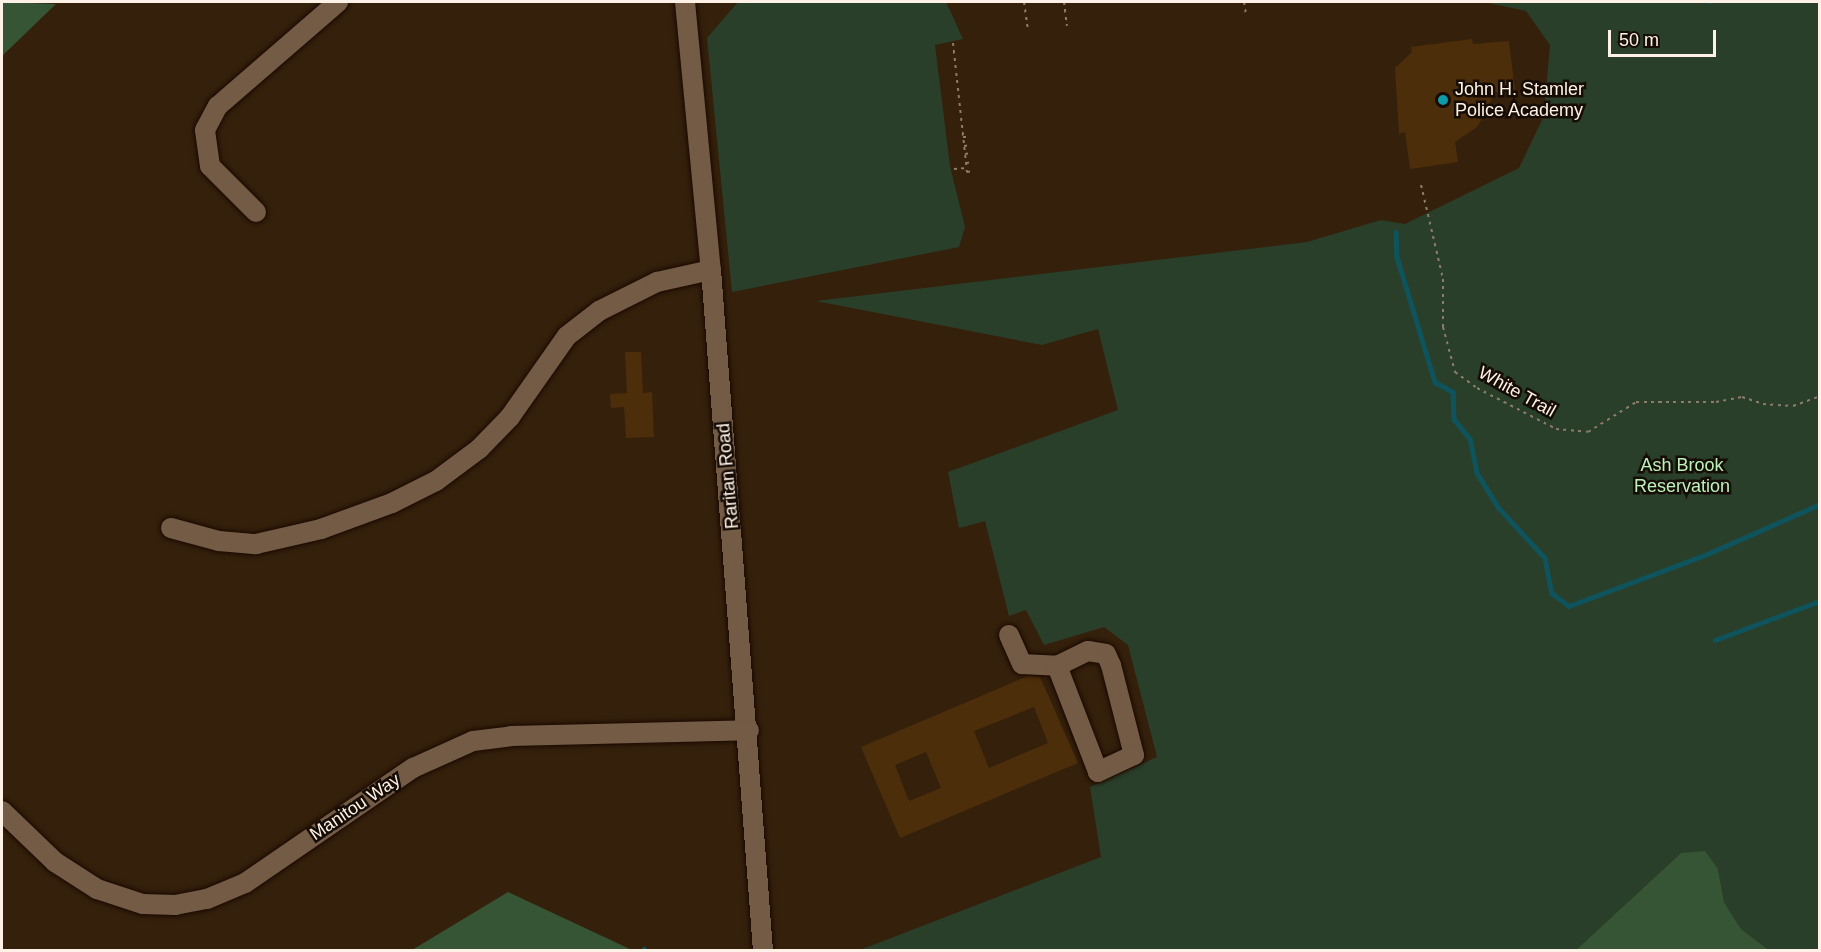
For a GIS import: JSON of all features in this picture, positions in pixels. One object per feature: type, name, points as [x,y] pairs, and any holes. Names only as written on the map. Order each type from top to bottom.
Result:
[{"type":"street","points":[[256,212],[210,166],[205,130],[218,106],[338,2]]},
{"type":"street","name":"Raritan Road","points":[[685,2],[711,270],[749,730],[763,951]]},
{"type":"street","points":[[171,528],[219,541],[256,544],[321,529],[392,503],[436,481],[479,449],[510,417],[567,336],[599,311],[657,282],[711,270]]},
{"type":"street","points":[[1009,635],[1022,663],[1057,666],[1088,651],[1106,654],[1134,755],[1098,772],[1057,666]]},
{"type":"street","name":"Manitou Way","points":[[2,811],[55,862],[97,889],[143,904],[175,905],[207,899],[245,883],[412,768],[473,741],[749,730]]},
{"type":"path","points":[[1024,2],[1028,30]]},
{"type":"path","points":[[1064,2],[1066,26]]},
{"type":"path","points":[[1244,2],[1246,15]]},
{"type":"path","points":[[952,43],[967,172],[974,171]]},
{"type":"path","points":[[963,138],[970,137]]},
{"type":"path","points":[[964,146],[971,145]]},
{"type":"path","points":[[965,154],[972,153]]},
{"type":"path","points":[[966,162],[973,162]]},
{"type":"path","points":[[954,169],[967,168]]},
{"type":"path","name":"White Trail","points":[[1420,184],[1443,279],[1443,327],[1455,372],[1477,388],[1556,429],[1588,432],[1636,402],[1706,403],[1742,397],[1763,404],[1793,406],[1820,396]]},
{"type":"green space","points":[[2,2],[56,4],[2,56]]},
{"type":"green space","points":[[738,2],[946,2],[963,39],[935,45],[950,166],[965,227],[959,247],[732,292],[707,38]]},
{"type":"green space","name":"Ash Brook Reservation","points":[[1484,2],[1819,2],[1819,950],[1769,950],[1741,929],[1724,902],[1718,869],[1681,853],[1576,950],[860,950],[1101,857],[1090,787],[1157,757],[1128,645],[1104,627],[1044,645],[1026,610],[1009,616],[985,521],[959,528],[948,472],[1118,410],[1098,329],[1042,345],[816,301],[1307,242],[1381,220],[1405,224],[1519,168],[1544,116],[1550,45],[1526,11]]},
{"type":"green space","points":[[1705,851],[1718,869],[1724,902],[1741,929],[1769,950],[1576,950],[1681,853]]},
{"type":"green space","points":[[508,892],[632,950],[412,950]]},
{"type":"building","name":"John H. Stamler Police Academy","points":[[1472,39],[1473,44],[1509,41],[1515,90],[1492,93],[1490,106],[1477,127],[1455,142],[1458,162],[1410,169],[1405,132],[1399,134],[1395,68],[1412,52],[1411,47]]},
{"type":"building","points":[[625,352],[641,352],[643,393],[652,392],[654,437],[626,438],[624,407],[611,408],[610,394],[627,393]]},
{"type":"building","points":[[1028,676],[1040,677],[1078,763],[900,838],[861,747]],"holes":[[[1034,707],[1048,743],[989,768],[974,731]],[[926,752],[941,788],[909,801],[895,765]]]},
{"type":"waterway","points":[[1396,232],[1397,257],[1435,382],[1453,392],[1454,419],[1470,439],[1477,473],[1498,507],[1545,558],[1552,593],[1569,606],[1705,555],[1820,504]]},
{"type":"waterway","points":[[1715,640],[1820,601]]},
{"type":"place","name":"John H. Stamler Police Academy","points":[[1443,100]]}]
